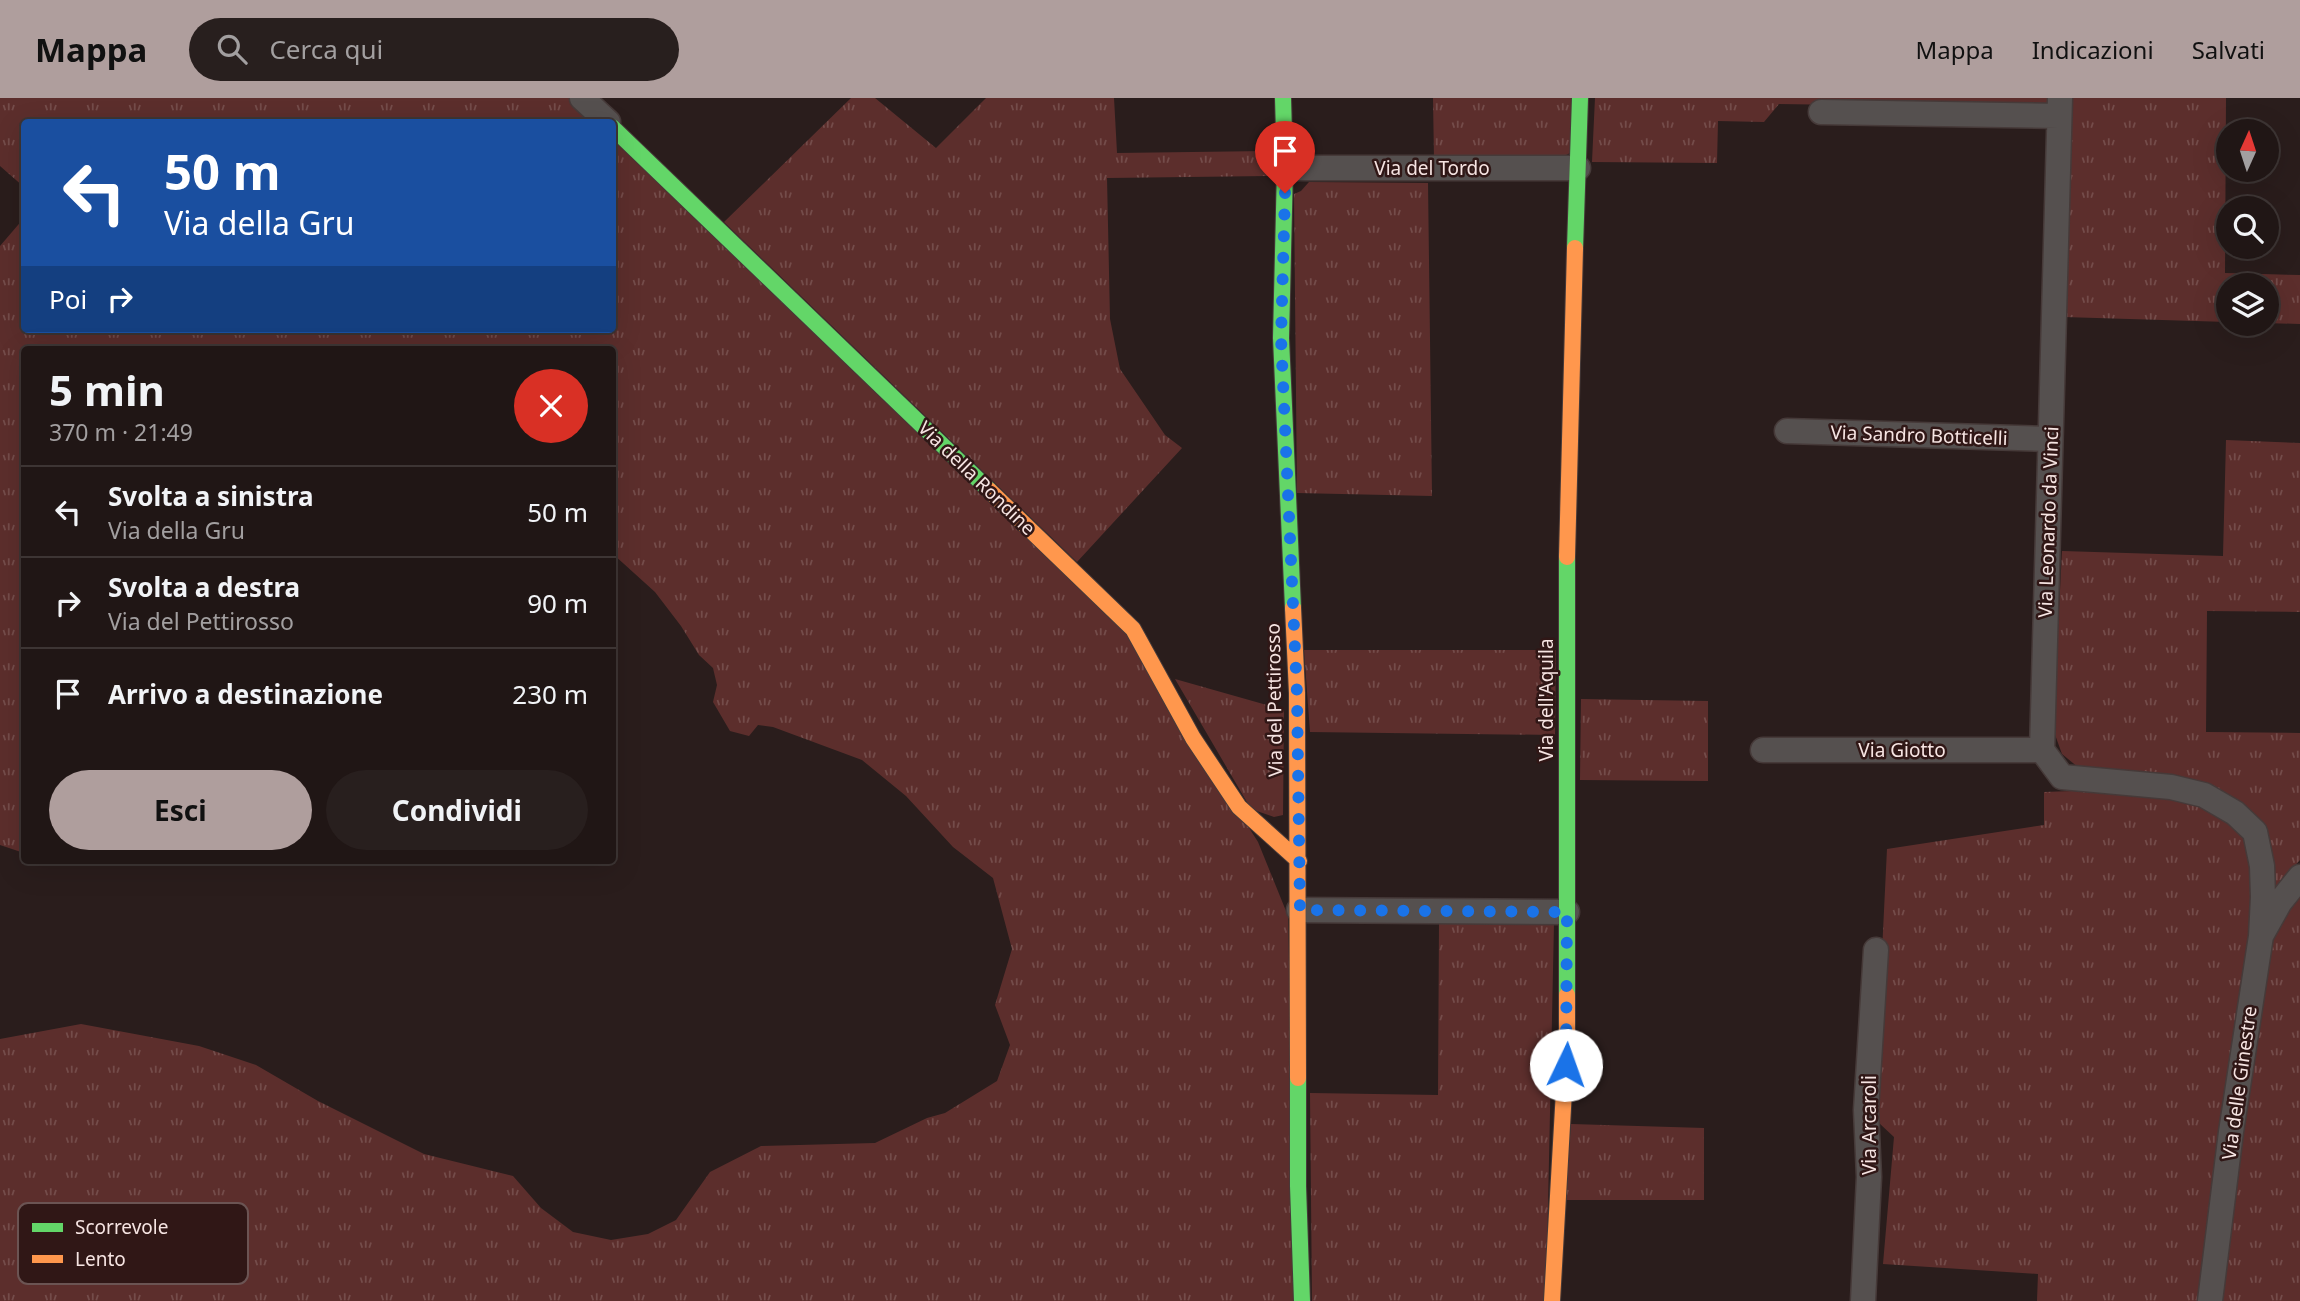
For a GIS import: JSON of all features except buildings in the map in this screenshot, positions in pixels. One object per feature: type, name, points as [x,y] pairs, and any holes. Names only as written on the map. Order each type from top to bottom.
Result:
[{"type":"street","points":[[582,98],[605,119]]},
{"type":"street","name":"Via del Pettirosso","points":[[1283,98],[1285,168],[1281,338],[1297,694],[1300,910],[1298,1186],[1302,1301]]},
{"type":"street","name":"Via dell'Aquila","points":[[1552,1301],[1567,1038],[1567,512],[1580,98]]},
{"type":"street","points":[[1821,111],[2060,107]]},
{"type":"street","name":"Via Leonardo da Vinci","points":[[2042,750],[2060,107]]},
{"type":"street","name":"Via della Rondine","points":[[616,131],[1133,629],[1193,738],[1239,807],[1299,861]]},
{"type":"street","name":"Via del Tordo","points":[[1285,168],[1578,168]]},
{"type":"street","name":"Via Sandro Botticelli","points":[[1787,431],[2050,439]]},
{"type":"street","name":"Via Giotto","points":[[1763,750],[2042,750]]},
{"type":"street","points":[[2042,750],[2062,777],[2171,787],[2204,795],[2222,804],[2255,832],[2262,866],[2261,936]]},
{"type":"street","name":"Via delle Ginestre","points":[[2210,1301],[2231,1132],[2261,936],[2280,902],[2300,877]]},
{"type":"street","points":[[1300,910],[1567,912]]},
{"type":"street","name":"Via Arcaroli","points":[[1863,1301],[1869,1177],[1866,1110],[1876,950]]},
{"type":"green space","points":[[0,98],[573,98],[596,119],[21,119],[21,184],[0,166]]},
{"type":"green space","points":[[851,98],[875,98],[936,148],[986,98],[1114,98],[1117,153],[1268,151],[1268,176],[1107,178],[1110,319],[1120,369],[1165,435],[1182,448],[1077,562],[724,222]]},
{"type":"green space","points":[[1433,98],[1572,98],[1570,153],[1558,159],[1434,159]]},
{"type":"green space","points":[[1595,98],[2054,98],[2053,108],[1779,104],[1764,122],[1718,121],[1717,163],[1592,162]]},
{"type":"green space","points":[[2071,98],[2226,98],[2226,119],[2216,119],[2216,182],[2226,182],[2225,196],[2216,196],[2216,259],[2225,259],[2225,273],[2216,273],[2216,322],[2064,317]]},
{"type":"green space","points":[[616,139],[1125,632],[1258,842],[1288,916],[1297,1301],[0,1301],[0,1039],[81,1024],[199,1046],[256,1065],[318,1101],[424,1154],[513,1176],[541,1208],[573,1232],[611,1240],[648,1234],[676,1220],[710,1172],[761,1146],[875,1143],[927,1118],[945,1113],[997,1081],[1010,1045],[995,1005],[1012,949],[993,878],[953,847],[906,796],[862,760],[773,727],[758,725],[749,736],[730,731],[713,702],[717,685],[713,668],[699,655],[655,592],[616,557],[616,346],[21,346],[21,852],[0,845],[0,246],[21,222],[21,333],[616,333]]},
{"type":"green space","points":[[1309,182],[1428,183],[1432,496],[1297,493],[1294,194]]},
{"type":"green space","points":[[2279,274],[2300,275],[2300,324],[2279,323]]},
{"type":"green space","points":[[2226,440],[2300,443],[2300,612],[2207,611],[2206,732],[2300,733],[2300,860],[2274,889],[2272,853],[2266,833],[2250,813],[2228,794],[2192,779],[2079,768],[2062,754],[2053,729],[2062,551],[2223,556]]},
{"type":"green space","points":[[1304,650],[1556,650],[1555,735],[1310,732]]},
{"type":"green space","points":[[1175,679],[1284,710],[1283,815],[1274,817],[1251,809]]},
{"type":"green space","points":[[1581,699],[1708,701],[1708,781],[1580,780]]},
{"type":"green space","points":[[2044,792],[2141,794],[2189,802],[2230,821],[2244,837],[2249,850],[2254,896],[2200,1301],[2037,1301],[2038,1274],[1883,1264],[1894,1137],[1879,1123],[1879,1014],[1887,849],[2044,825]]},
{"type":"green space","points":[[2300,892],[2300,1301],[2221,1301],[2265,948]]},
{"type":"green space","points":[[1554,922],[1546,1301],[1312,1301],[1310,1093],[1438,1095],[1439,924]]},
{"type":"green space","points":[[1571,1124],[1704,1128],[1704,1200],[1565,1200]]},
{"type":"traffic: fast","points":[[1283,98],[1285,168],[1281,338],[1293,608]]},
{"type":"traffic: fast","points":[[1575,248],[1580,98]]},
{"type":"traffic: fast","points":[[616,131],[989,490]]},
{"type":"traffic: fast","points":[[1567,557],[1567,995]]},
{"type":"traffic: fast","points":[[1298,1078],[1302,1301]]},
{"type":"traffic: slow","points":[[1567,557],[1575,248]]},
{"type":"traffic: slow","points":[[989,490],[1133,629],[1193,738],[1239,807],[1299,861]]},
{"type":"traffic: slow","points":[[1293,608],[1297,693],[1298,1078]]},
{"type":"traffic: slow","points":[[1552,1301],[1567,1038],[1567,995]]},
{"type":"route","points":[[1285,193],[1281,338],[1297,694],[1300,910],[1567,912],[1566,1065]]}]
